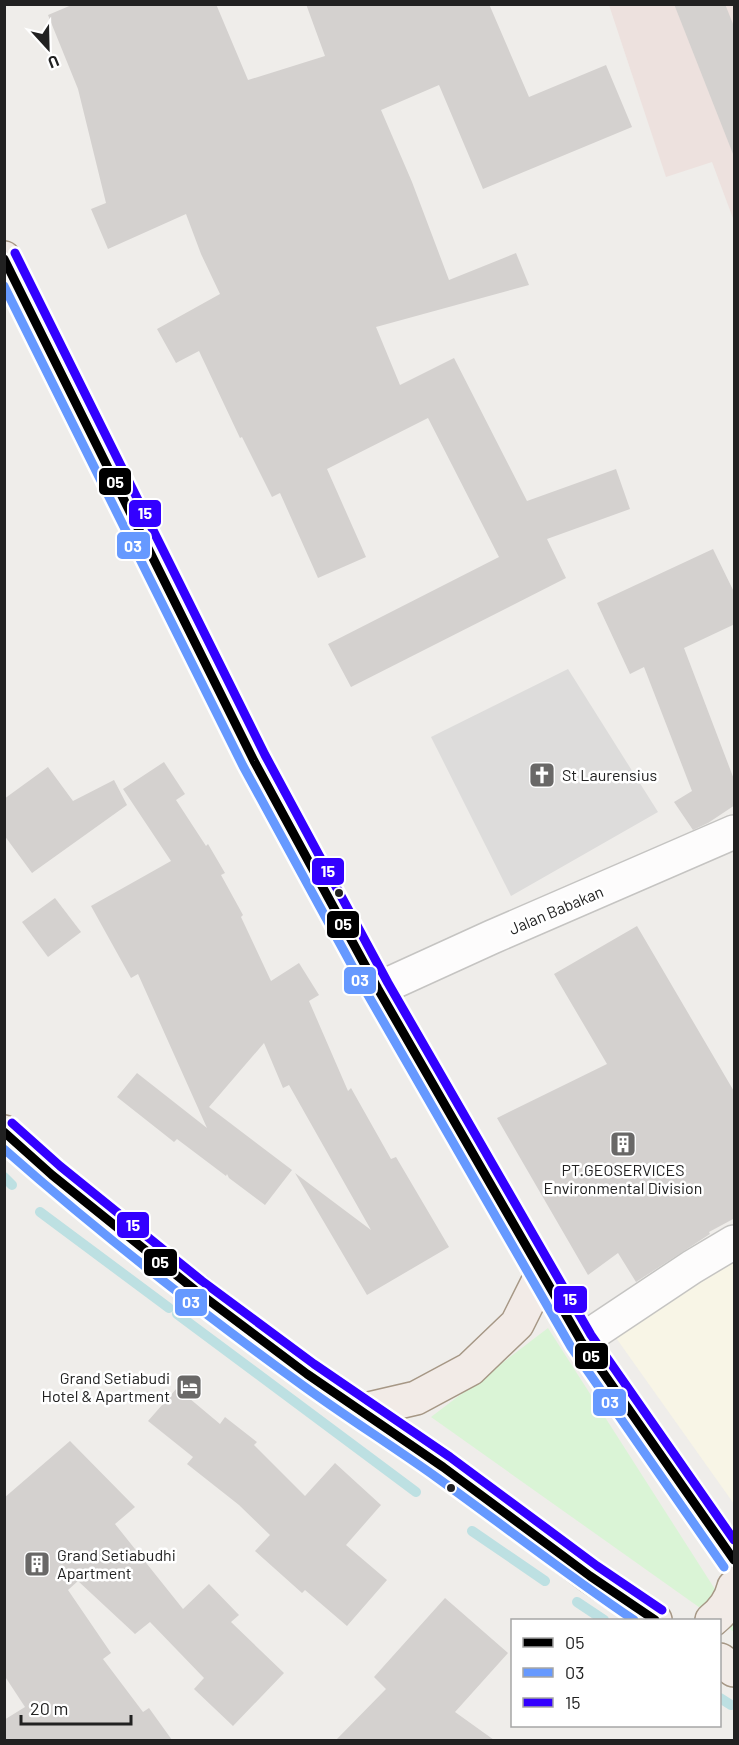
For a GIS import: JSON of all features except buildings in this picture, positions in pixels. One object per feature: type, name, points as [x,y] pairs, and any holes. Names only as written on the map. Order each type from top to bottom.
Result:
[{"type":"main road","points":[[4,258],[254,761],[378,989],[582,1341],[735,1560]]},
{"type":"main road","points":[[4,1132],[52,1175],[195,1290],[307,1374],[442,1467],[590,1576],[654,1619]]},
{"type":"main road","points":[[360,1411],[416,1398],[470,1369],[517,1324],[542,1274]]},
{"type":"main road","points":[[713,1619],[721,1613],[735,1587]]},
{"type":"main road","points":[[721,1661],[735,1670]]},
{"type":"street","name":"Jalan Babakan","points":[[378,989],[492,937],[732,839]]},
{"type":"street","points":[[582,1341],[735,1242]]},
{"type":"shaded area","points":[[609,5],[734,5],[734,221],[712,162],[666,177]]},
{"type":"shaded area","name":"St Laurensius","points":[[568,669],[658,812],[511,896],[431,737]]},
{"type":"shaded area","points":[[734,1253],[734,1504],[609,1328]]},
{"type":"green space","points":[[548,1328],[734,1619],[734,1632],[721,1623],[721,1619],[716,1619],[431,1417]]},
{"type":"waterway","points":[[4,1177],[12,1185]]},
{"type":"waterway","points":[[40,1212],[169,1308]]},
{"type":"waterway","points":[[177,1314],[416,1492]]},
{"type":"waterway","points":[[472,1531],[545,1581]]},
{"type":"waterway","points":[[577,1602],[602,1619]]},
{"type":"waterway","points":[[721,1699],[731,1705]]},
{"type":"transit line","name":"15","points":[[15,253],[265,755],[388,983],[591,1335],[734,1540]]},
{"type":"transit line","name":"05","points":[[4,259],[254,761],[378,989],[581,1341],[734,1560]]},
{"type":"transit line","name":"03","points":[[4,286],[243,766],[368,995],[571,1347],[724,1567]]},
{"type":"transit line","name":"15","points":[[12,1123],[60,1166],[202,1281],[314,1364],[450,1457],[597,1566],[662,1610]]},
{"type":"transit line","name":"05","points":[[4,1132],[52,1175],[195,1290],[307,1374],[443,1467],[590,1576],[654,1619]]},
{"type":"transit line","name":"03","points":[[4,1149],[112,1240],[223,1326],[633,1619]]},
{"type":"place","name":"St Laurensius","points":[[542,775]]},
{"type":"place","name":"PT.GEOSERVICES Environmental Division","points":[[623,1144]]},
{"type":"place","name":"Grand Setiabudi Hotel & Apartment","points":[[189,1387]]},
{"type":"place","name":"Grand Setiabudhi Apartment","points":[[37,1564]]}]
